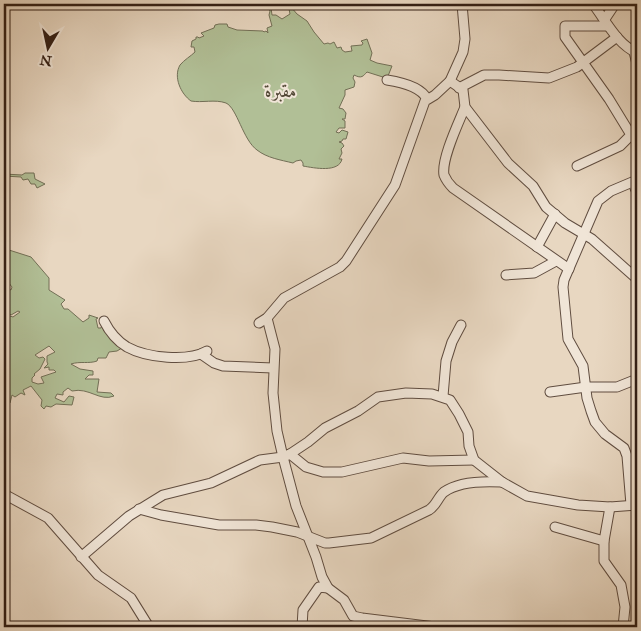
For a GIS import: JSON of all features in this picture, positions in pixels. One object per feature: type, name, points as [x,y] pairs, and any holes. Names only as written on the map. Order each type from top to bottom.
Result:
[{"type":"street","points":[[328,588],[321,575],[296,506],[274,407],[274,349],[263,320],[284,298],[340,268],[395,185],[423,104],[427,99],[436,96],[450,81],[463,52],[465,39],[462,4]]},
{"type":"street","points":[[594,4],[617,37],[635,53],[637,64]]},
{"type":"street","points":[[606,22],[615,4]]},
{"type":"street","points":[[577,166],[620,146],[631,134],[584,62],[564,37],[565,26],[606,22]]},
{"type":"street","points":[[459,88],[484,76],[549,78],[570,71],[617,37]]},
{"type":"street","points":[[386,80],[419,90],[425,94],[427,99]]},
{"type":"street","points":[[450,81],[464,92],[465,106],[448,148],[444,170],[448,182],[569,269]]},
{"type":"street","points":[[465,106],[508,163],[533,186],[546,207],[565,223],[592,239],[637,280]]},
{"type":"street","points":[[637,180],[635,188],[637,192]]},
{"type":"street","points":[[82,557],[139,509],[163,495],[211,483],[260,460],[286,455],[308,442],[325,428],[358,411],[378,397],[406,393],[432,394],[443,396],[450,400],[468,432],[469,446],[474,460],[502,482],[527,496],[578,505],[610,507],[634,505],[627,456],[624,448],[605,434],[596,422],[587,398],[584,366],[568,340],[563,287],[598,201],[611,190],[637,180]]},
{"type":"street","points":[[537,247],[555,214]]},
{"type":"street","points":[[506,274],[534,273],[556,261]]},
{"type":"street","points":[[104,321],[108,330],[119,340],[128,347],[138,351],[184,358],[204,353],[222,366],[273,368]]},
{"type":"street","points":[[443,396],[446,361],[460,326]]},
{"type":"street","points":[[550,392],[586,387],[617,387],[637,379]]},
{"type":"street","points":[[286,455],[306,467],[323,472],[342,472],[403,458],[429,461],[474,460]]},
{"type":"street","points":[[139,509],[161,515],[218,525],[272,527],[297,532],[330,543],[371,538],[434,508],[440,497],[448,490],[469,483],[502,482]]},
{"type":"street","points":[[4,494],[48,518],[98,575],[131,598],[149,627]]},
{"type":"street","points":[[610,507],[604,541],[604,561],[620,585],[625,607],[623,627]]},
{"type":"street","points":[[555,527],[604,541]]},
{"type":"street","points":[[302,627],[303,610],[316,589],[321,575]]},
{"type":"street","points":[[316,589],[322,586],[328,588],[344,600],[350,612],[357,617],[434,627]]},
{"type":"green space","name":"مقبرة","points":[[269,4],[273,4],[271,8],[272,15],[282,19],[290,14],[289,9],[291,7],[307,21],[324,44],[334,42],[337,48],[341,47],[345,52],[352,51],[351,46],[362,45],[361,41],[367,39],[372,53],[370,60],[392,66],[386,78],[367,72],[361,77],[354,75],[354,87],[345,90],[345,95],[339,108],[343,109],[346,113],[345,119],[342,119],[345,121],[345,128],[339,128],[336,132],[339,133],[342,130],[348,132],[346,139],[339,142],[344,146],[341,149],[342,153],[339,159],[342,159],[340,163],[331,168],[308,167],[303,166],[301,160],[293,163],[265,155],[252,145],[230,106],[217,101],[191,101],[179,85],[178,70],[180,65],[195,52],[194,47],[191,47],[192,41],[196,37],[204,36],[201,33],[219,24],[227,24],[228,27],[237,30],[266,31],[268,33],[267,28],[272,26]]},
{"type":"green space","points":[[34,173],[35,179],[45,184],[37,188],[28,179],[23,180],[21,177],[4,176],[4,174],[22,175]]},
{"type":"green space","points":[[9,250],[31,257],[49,278],[49,290],[65,300],[61,304],[64,309],[68,309],[83,322],[89,318],[89,315],[98,318],[96,319],[98,328],[101,328],[102,325],[104,331],[122,348],[109,352],[106,358],[98,358],[97,361],[71,364],[80,369],[93,371],[93,375],[89,375],[85,379],[99,379],[97,392],[111,393],[114,396],[104,397],[84,391],[72,391],[68,388],[63,392],[63,395],[57,394],[55,398],[64,402],[69,396],[74,397],[72,405],[56,404],[51,407],[46,406],[44,409],[41,406],[42,400],[31,386],[23,390],[25,395],[21,393],[15,397],[12,395],[10,403],[4,407],[4,318],[6,319],[7,315],[13,317],[20,312],[18,311],[11,315],[7,312],[4,315],[4,287],[11,290],[12,287],[8,282],[4,284],[4,251]],"holes":[[[49,346],[55,352],[47,356],[48,364],[44,368],[49,367],[49,370],[56,372],[41,377],[44,383],[32,382],[34,374],[40,369],[45,359],[35,355]]]}]
